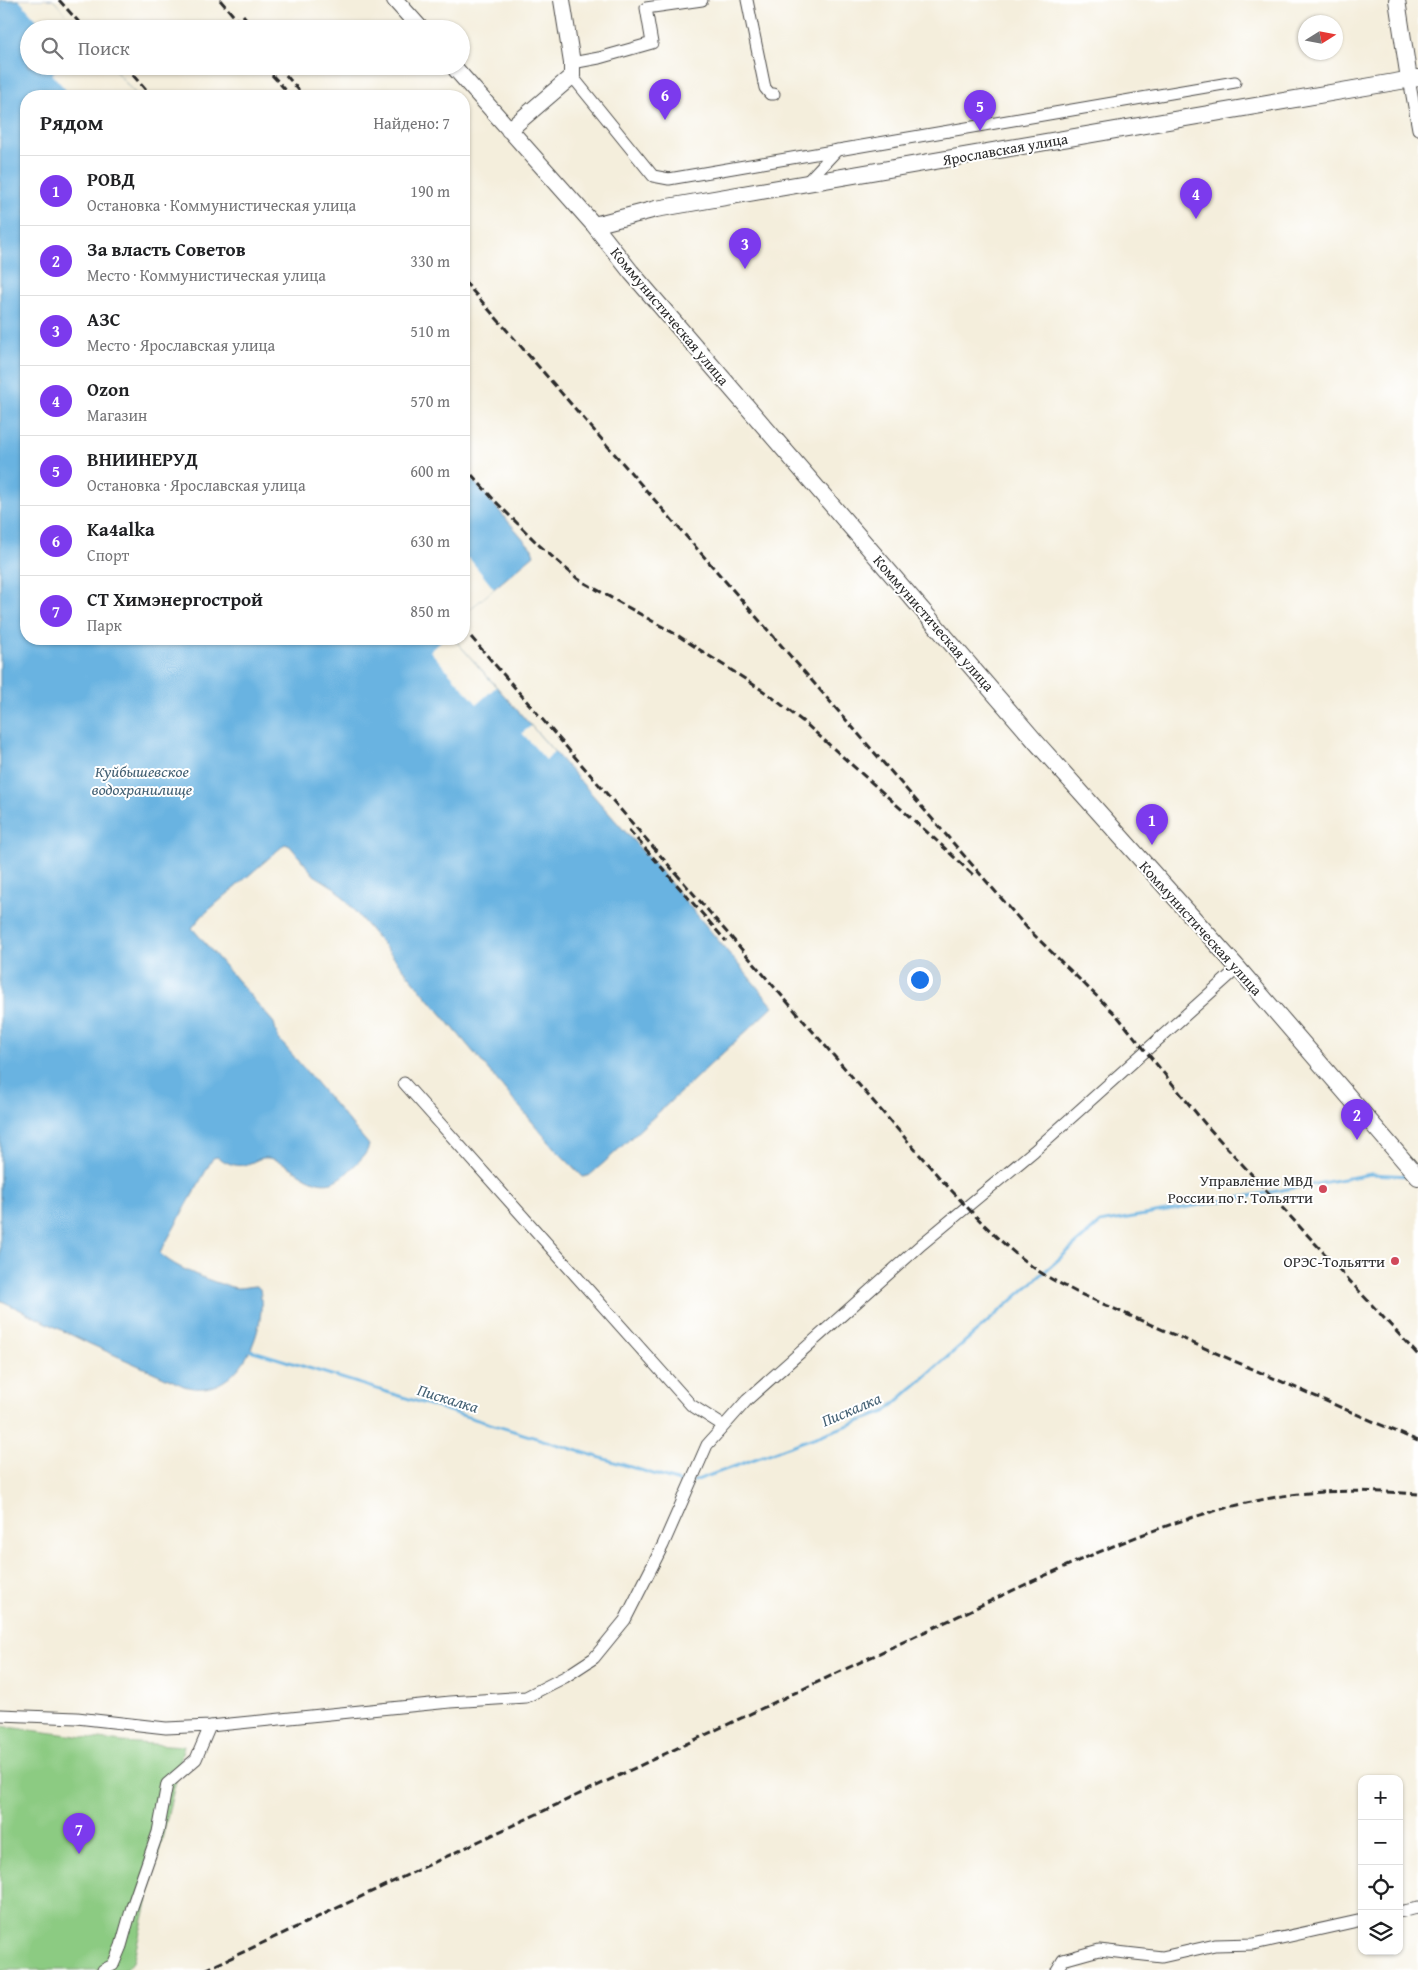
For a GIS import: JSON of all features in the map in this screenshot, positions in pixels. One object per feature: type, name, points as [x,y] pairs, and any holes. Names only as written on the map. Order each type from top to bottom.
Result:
[{"type":"main road","points":[[395,0],[412,20]]},
{"type":"main road","points":[[509,130],[572,70],[562,0]]},
{"type":"main road","points":[[1396,0],[1414,79]]},
{"type":"main road","name":"Коммунистическая улица","points":[[461,75],[594,225],[643,286],[1036,742],[1238,968],[1418,1177]]},
{"type":"main road","name":"Ярославская улица","points":[[594,225],[656,209],[1414,79]]},
{"type":"street","points":[[702,0],[646,8],[652,43],[599,58],[572,70],[653,176],[669,179],[1235,82]]},
{"type":"street","points":[[748,0],[765,88],[770,94],[774,94]]},
{"type":"street","points":[[1414,79],[1418,129]]},
{"type":"street","points":[[806,183],[838,150]]},
{"type":"street","points":[[0,1715],[77,1718],[166,1728],[210,1726],[450,1702],[526,1697],[565,1677],[594,1658],[625,1620],[663,1545],[707,1445],[747,1400],[922,1244],[1034,1151],[1238,968]]},
{"type":"street","points":[[404,1083],[691,1405],[724,1426]]},
{"type":"street","points":[[103,1970],[113,1965],[121,1946],[132,1907],[158,1832],[168,1784],[196,1759],[210,1726]]},
{"type":"street","points":[[1403,1911],[1418,1908]]},
{"type":"street","points":[[1057,1970],[1063,1960],[1099,1950],[1162,1957],[1215,1945],[1254,1944],[1358,1921]]},
{"type":"green space","points":[[0,1726],[122,1742],[184,1746],[133,1962],[126,1970],[0,1970]]},
{"type":"water","name":"Куйбышевское водохранилище","points":[[0,0],[53,0],[70,20],[20,20],[20,75],[119,75],[132,90],[20,90],[20,645],[459,645],[662,873],[773,1006],[607,1160],[590,1175],[583,1177],[555,1149],[335,888],[314,875],[290,846],[285,844],[202,916],[192,928],[274,1023],[278,1038],[369,1145],[364,1155],[351,1169],[339,1179],[328,1183],[308,1178],[279,1161],[268,1158],[245,1165],[236,1165],[217,1157],[213,1158],[160,1253],[174,1264],[196,1275],[237,1288],[257,1286],[260,1289],[259,1325],[245,1360],[233,1374],[219,1384],[203,1388],[184,1386],[90,1344],[0,1300]]},
{"type":"water","points":[[470,477],[532,549],[534,555],[470,609]]},
{"type":"pier","points":[[19,0],[53,0],[71,20],[37,20]]},
{"type":"pier","points":[[53,75],[119,75],[132,90],[66,90]]},
{"type":"pier","points":[[470,559],[494,589],[470,609]]},
{"type":"pier","points":[[436,645],[459,645],[496,687],[477,704],[430,651]]},
{"type":"pier","points":[[531,726],[554,752],[546,760],[522,733]]},
{"type":"waterway","name":"Пискалка","points":[[694,1481],[885,1412],[1100,1223],[1371,1174],[1410,1176]]},
{"type":"waterway","name":"Пискалка","points":[[250,1350],[686,1484]]},
{"type":"railway","points":[[59,0],[77,20]]},
{"type":"railway","points":[[220,0],[237,20]]},
{"type":"railway","points":[[243,15],[247,20]]},
{"type":"railway","points":[[133,75],[146,90]]},
{"type":"railway","points":[[272,75],[286,90]]},
{"type":"railway","points":[[286,75],[299,90]]},
{"type":"railway","points":[[470,288],[1028,929],[1118,1017],[1206,1125],[1418,1355]]},
{"type":"railway","points":[[470,473],[540,546],[578,579],[677,635],[768,694],[806,724],[973,875]]},
{"type":"railway","points":[[471,637],[938,1176],[986,1227],[1012,1251],[1045,1275],[1078,1293],[1418,1441]]},
{"type":"railway","points":[[629,830],[726,941]]},
{"type":"railway","points":[[205,1970],[1035,1580],[1143,1534],[1227,1508],[1296,1494],[1316,1492],[1418,1494]]},
{"type":"place","name":"Ka4alka","points":[[665,120]]},
{"type":"place","name":"ВНИИНЕРУД","points":[[980,131]]},
{"type":"place","name":"Ozon","points":[[1196,219]]},
{"type":"place","name":"АЗС","points":[[745,269]]},
{"type":"place","name":"РОВД","points":[[1152,845]]},
{"type":"place","name":"За власть Советов","points":[[1357,1140]]},
{"type":"place","name":"Управление МВД России по г. Тольятти","points":[[1323,1189]]},
{"type":"place","name":"ОРЭС-Тольятти","points":[[1395,1261]]},
{"type":"place","name":"СТ Химэнергострой","points":[[79,1854]]}]
